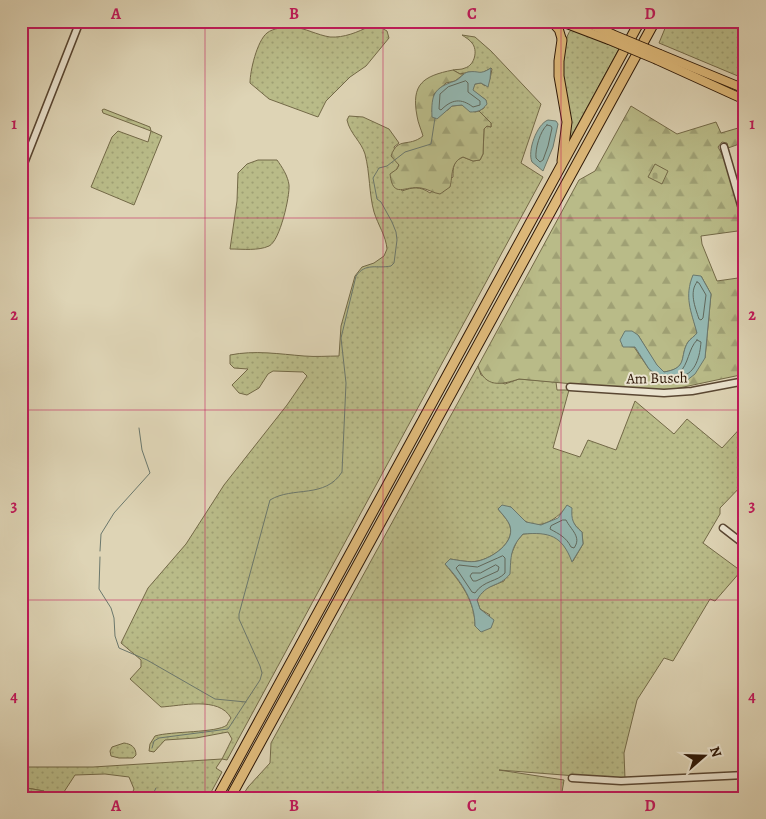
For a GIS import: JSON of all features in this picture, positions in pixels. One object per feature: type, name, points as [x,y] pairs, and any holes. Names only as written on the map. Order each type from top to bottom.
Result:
[{"type":"highway","points":[[217,798],[640,21]]},
{"type":"highway","points":[[230,798],[655,21]]},
{"type":"highway","points":[[561,167],[567,122],[559,76],[562,40]]},
{"type":"main road","points":[[551,21],[559,30],[562,40]]},
{"type":"main road","points":[[560,21],[610,37],[745,89]]},
{"type":"main road","points":[[583,21],[610,37]]},
{"type":"main road","points":[[562,40],[570,23]]},
{"type":"main road","points":[[658,57],[745,100]]},
{"type":"street","points":[[21,171],[24,155],[80,21]]},
{"type":"street","points":[[724,147],[745,219]]},
{"type":"street","name":"Am Busch","points":[[570,387],[664,393],[745,381]]},
{"type":"street","points":[[723,528],[745,545]]},
{"type":"street","points":[[572,778],[621,781],[745,775]]},
{"type":"green space","points":[[668,21],[745,21],[745,79],[659,43]]},
{"type":"green space","points":[[370,26],[378,26],[387,31],[389,38],[366,66],[350,77],[326,101],[318,117],[269,99],[250,83],[257,49],[263,37],[270,31],[293,27],[325,36],[340,37]]},
{"type":"green space","points":[[572,29],[619,49],[566,146],[562,66],[567,37]]},
{"type":"green space","points":[[462,35],[475,37],[491,51],[541,104],[521,163],[543,177],[227,760],[222,759],[232,739],[228,732],[196,738],[165,740],[154,752],[149,751],[150,744],[155,736],[222,728],[227,725],[231,718],[225,711],[209,705],[189,704],[161,707],[130,679],[141,667],[141,660],[121,643],[148,588],[186,544],[224,485],[287,405],[307,376],[303,372],[273,371],[268,374],[259,388],[247,395],[239,393],[232,385],[248,369],[234,368],[230,364],[230,355],[276,353],[339,356],[341,326],[355,276],[362,267],[374,263],[384,256],[387,249],[384,235],[374,212],[365,154],[348,125],[347,120],[349,116],[363,117],[389,129],[399,143],[394,147],[399,165],[397,169],[402,191],[416,188],[430,193],[453,177],[454,165],[457,160],[463,157],[473,161],[480,160],[483,154],[484,129],[487,126],[491,127],[491,123],[479,111],[484,108],[486,100],[472,90],[475,84],[481,83],[485,86],[490,79],[492,69],[482,73],[469,72],[460,74],[453,70],[462,69],[473,61],[474,46]]},
{"type":"green space","points":[[453,70],[464,74],[455,81],[446,83],[434,94],[432,112],[448,110],[452,106],[462,105],[475,112],[479,111],[491,123],[491,127],[487,126],[484,129],[483,154],[480,160],[473,161],[463,157],[459,159],[454,166],[450,187],[440,194],[421,188],[397,189],[394,187],[390,174],[399,165],[391,156],[400,144],[423,136],[417,119],[416,96],[418,89],[422,83],[434,75]]},
{"type":"green space","points":[[631,106],[677,134],[716,122],[721,133],[745,126],[745,142],[728,148],[727,143],[722,142],[718,147],[725,160],[745,230],[701,236],[702,244],[717,281],[745,277],[745,374],[660,392],[519,379],[506,383],[494,383],[485,378],[481,373],[478,366],[579,180],[595,171]],"holes":[[[701,276],[711,294],[705,358],[665,382],[649,369],[634,347],[623,346],[638,335],[657,366],[664,372],[677,368],[682,361],[685,347],[697,333],[690,305]]]},
{"type":"green space","points":[[104,109],[150,127],[151,131],[103,113],[102,110]]},
{"type":"green space","points":[[118,131],[148,142],[151,131],[162,136],[134,205],[91,187],[112,137]]},
{"type":"green space","points":[[258,160],[277,160],[286,175],[289,191],[284,218],[277,236],[269,246],[255,249],[230,249],[237,201],[238,173],[247,164]]},
{"type":"green space","points":[[655,164],[668,171],[662,184],[648,177]]},
{"type":"green space","points":[[478,366],[481,375],[505,384],[519,379],[556,382],[557,390],[569,390],[553,448],[580,457],[588,440],[616,450],[635,401],[674,434],[687,419],[722,448],[745,423],[745,482],[720,508],[720,514],[703,543],[741,571],[715,601],[710,599],[673,661],[664,658],[637,700],[624,753],[625,779],[499,770],[564,780],[561,798],[435,798],[377,791],[369,798],[241,798],[248,787],[270,763],[271,743]],"holes":[[[567,506],[574,524],[582,532],[583,544],[573,561],[564,544],[555,537],[545,534],[523,534],[517,541],[510,557],[510,565],[504,581],[482,590],[477,600],[480,609],[490,615],[475,626],[470,600],[462,585],[445,564],[450,559],[468,562],[478,561],[490,557],[506,544],[511,532],[510,526],[498,509],[511,507],[525,521],[537,525],[554,519]]]},
{"type":"green space","points":[[124,743],[133,746],[136,755],[133,758],[111,756],[110,751],[112,747]]},
{"type":"green space","points":[[222,759],[216,768],[222,772],[208,798],[130,798],[134,789],[129,777],[105,774],[75,775],[60,798],[51,798],[44,791],[21,787],[21,767],[93,767]]},
{"type":"green space","points":[[21,787],[44,791],[51,798],[21,793]]},
{"type":"green space","points":[[377,791],[435,798],[369,798]]},
{"type":"water","points":[[491,68],[488,87],[481,83],[475,84],[473,90],[486,100],[487,104],[483,108],[470,112],[462,105],[452,106],[437,119],[432,117],[433,97],[438,89],[457,80],[466,73],[481,72]]},
{"type":"water","points":[[548,120],[556,121],[558,124],[553,147],[543,171],[532,162],[531,151],[537,132]]},
{"type":"water","points":[[693,275],[701,276],[711,294],[705,358],[695,374],[686,381],[666,382],[649,369],[635,347],[623,347],[620,340],[625,331],[632,331],[638,335],[657,365],[664,372],[677,368],[682,361],[685,347],[697,333],[689,297],[690,283]]},
{"type":"water","points":[[502,505],[511,507],[526,522],[541,525],[558,518],[567,505],[572,508],[573,522],[582,532],[583,544],[572,562],[564,546],[554,537],[540,534],[523,534],[513,548],[510,574],[502,581],[485,590],[477,600],[480,609],[494,620],[491,628],[481,632],[475,626],[473,609],[466,593],[457,578],[445,564],[450,559],[468,562],[478,561],[490,557],[506,544],[511,532],[509,524],[498,509]]},
{"type":"waterway","points":[[152,748],[154,741],[159,738],[228,729],[260,680],[262,673],[260,666],[239,619],[239,614],[270,500],[279,496],[327,486],[342,472],[346,383],[341,338],[356,276],[368,267],[391,266],[394,263],[397,240],[392,222],[381,202],[377,199],[373,178],[379,168],[387,166],[405,152],[431,144],[435,118]]},
{"type":"waterway","points":[[100,551],[101,534],[114,513],[150,473],[142,450],[139,428]]},
{"type":"waterway","points":[[100,557],[99,589],[111,608],[114,618],[115,636],[119,648],[147,660],[215,699],[246,702]]},
{"type":"waterway","points":[[151,798],[156,788]]},
{"type":"waterway","points":[[274,794],[280,792],[385,795],[402,798]]},
{"type":"waterway","points":[[263,798],[268,796]]}]
